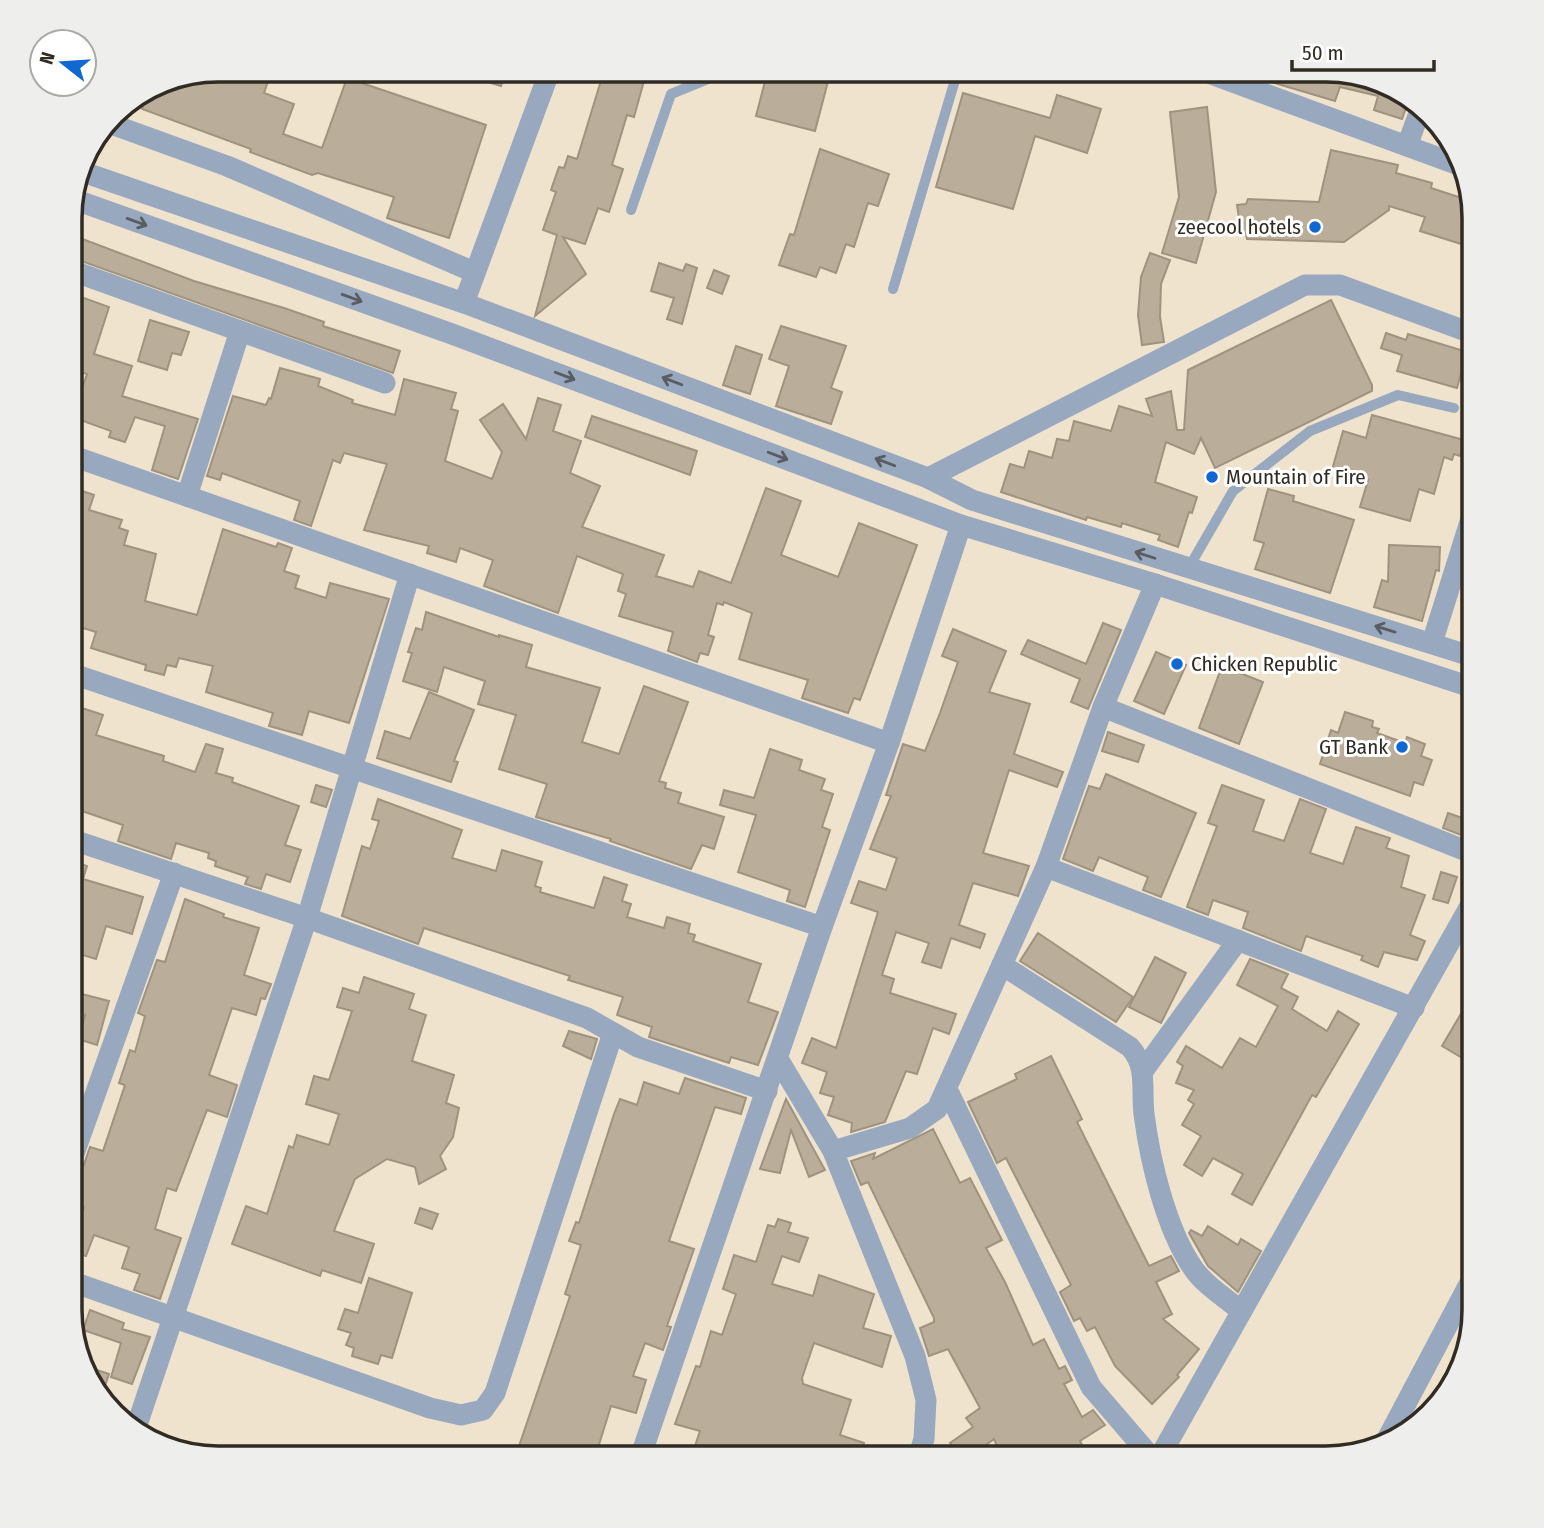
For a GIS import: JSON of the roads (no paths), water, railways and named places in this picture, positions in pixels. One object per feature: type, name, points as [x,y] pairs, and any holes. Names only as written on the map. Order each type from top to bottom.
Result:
[{"type":"street","points":[[464,303],[545,82]]},
{"type":"street","points":[[1235,83],[1450,162]]},
{"type":"street","points":[[1407,146],[1417,118]]},
{"type":"street","points":[[118,127],[227,166],[474,272]]},
{"type":"street","points":[[89,174],[464,303],[928,478],[972,500],[1462,653]]},
{"type":"street","points":[[84,203],[609,393],[961,525],[1155,584],[1462,684]]},
{"type":"street","points":[[83,275],[385,383]]},
{"type":"street","points":[[928,478],[1305,285],[1339,285],[1462,330]]},
{"type":"street","points":[[187,496],[240,331]]},
{"type":"street","points":[[609,393],[619,361]]},
{"type":"street","points":[[83,459],[890,743]]},
{"type":"street","points":[[644,1446],[822,927],[890,743],[961,525]]},
{"type":"street","points":[[1432,643],[1462,547]]},
{"type":"street","points":[[139,1420],[307,918],[410,574]]},
{"type":"street","points":[[833,1151],[910,1128],[937,1109],[1046,867],[1103,708],[1155,584]]},
{"type":"street","points":[[83,677],[822,927]]},
{"type":"street","points":[[1103,708],[1462,849]]},
{"type":"street","points":[[82,843],[307,918],[587,1018],[638,1047],[767,1091]]},
{"type":"street","points":[[1046,867],[1414,1008]]},
{"type":"street","points":[[82,1131],[174,873]]},
{"type":"street","points":[[1166,1446],[1462,921]]},
{"type":"street","points":[[1143,1071],[1238,940]]},
{"type":"street","points":[[1002,965],[1130,1048],[1139,1058],[1143,1071],[1144,1117],[1173,1234],[1194,1271],[1241,1311]]},
{"type":"street","points":[[82,1285],[430,1408],[461,1415],[483,1410],[495,1393],[613,1033]]},
{"type":"street","points":[[778,1059],[833,1151],[915,1356],[926,1399],[925,1438],[922,1446]]},
{"type":"street","points":[[947,1089],[1091,1387],[1142,1446]]},
{"type":"street","points":[[1393,1427],[1462,1298]]},
{"type":"lane","points":[[631,209],[671,94],[699,82]]},
{"type":"lane","points":[[893,289],[954,83]]},
{"type":"lane","points":[[1188,569],[1233,491],[1310,432],[1398,395],[1454,408]]},
{"type":"place","name":"zeecool hotels","points":[[1315,227]]},
{"type":"place","name":"Mountain of Fire","points":[[1212,477]]},
{"type":"place","name":"Chicken Republic","points":[[1177,664]]},
{"type":"place","name":"GT Bank","points":[[1402,747]]}]
